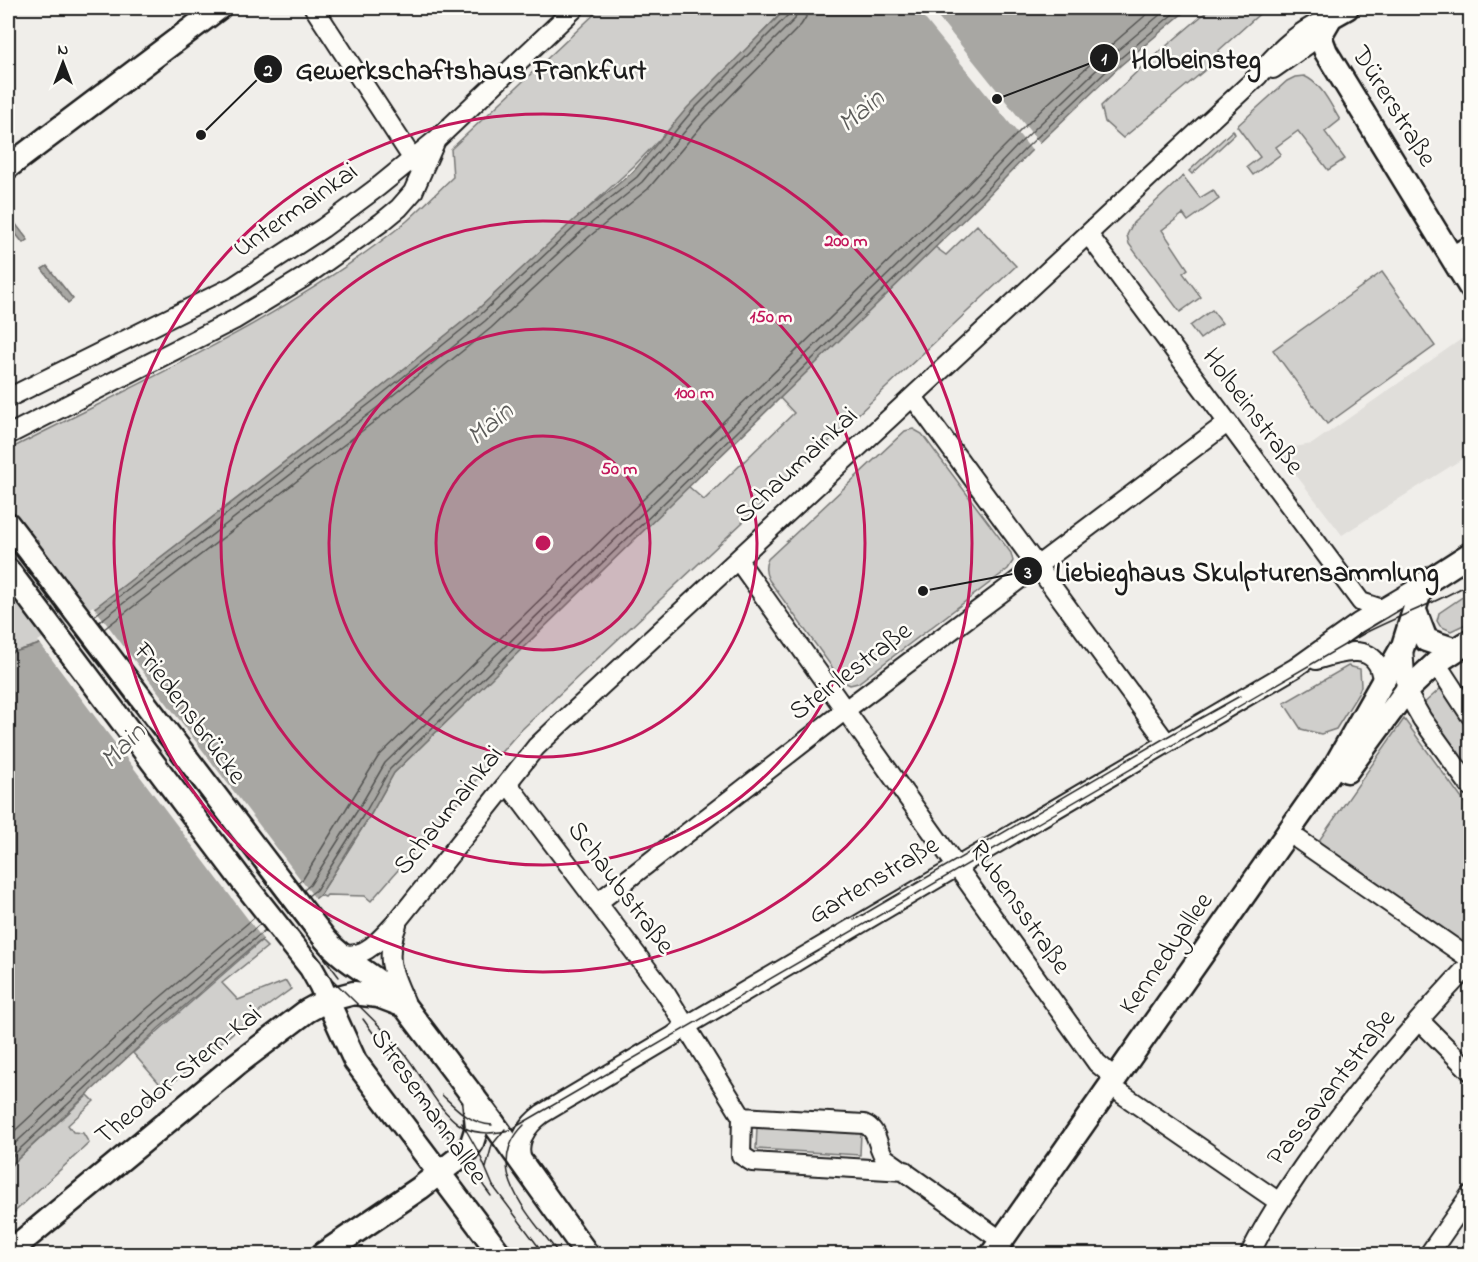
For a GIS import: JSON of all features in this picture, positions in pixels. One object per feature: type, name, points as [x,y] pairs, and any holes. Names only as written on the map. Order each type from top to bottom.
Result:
[{"type":"main road","points":[[8,167],[219,8]]},
{"type":"main road","name":"Dürerstraße","points":[[1333,20],[1326,52],[1461,251],[1470,287]]},
{"type":"main road","name":"Friedensbrücke","points":[[8,524],[331,945]]},
{"type":"main road","name":"Gartenstraße","points":[[1418,600],[1470,554]]},
{"type":"main road","name":"Stresemannallee","points":[[8,570],[243,882],[302,956],[316,976],[356,1061],[500,1254]]},
{"type":"main road","points":[[1418,600],[1426,640],[1463,645]]},
{"type":"main road","points":[[1382,681],[1402,646],[1418,600]]},
{"type":"main road","points":[[1406,691],[1436,663],[1463,645]]},
{"type":"main road","name":"Kennedyallee","points":[[1119,1086],[1336,764],[1382,681]]},
{"type":"main road","name":"Kennedyallee","points":[[1002,1250],[1299,840],[1381,722],[1406,691]]},
{"type":"main road","name":"Stresemannallee","points":[[331,945],[387,987],[408,1010],[587,1254]]},
{"type":"main road","name":"Theodor-Stern-Kai","points":[[8,1253],[237,1064],[297,1018],[327,1000],[346,994],[362,993],[378,996],[408,1010]]},
{"type":"main road","points":[[323,1254],[463,1155],[472,1143],[477,1126],[474,1097]]},
{"type":"street","points":[[8,435],[234,320],[303,278],[382,222],[399,208],[412,192],[417,166],[314,8]]},
{"type":"street","name":"Untermainkai","points":[[8,398],[234,286],[378,188],[417,166],[437,139],[575,8]]},
{"type":"street","name":"Schaumainkai","points":[[331,945],[348,955],[363,952],[377,942],[398,920],[536,747],[1258,76],[1271,59],[1312,25],[1333,20]]},
{"type":"street","name":"Holbeinstraße","points":[[1088,234],[1361,602],[1382,609]]},
{"type":"street","points":[[913,397],[1167,743]]},
{"type":"street","name":"Steinlestraße","points":[[597,903],[844,711],[1227,423]]},
{"type":"street","name":"Rubensstraße","points":[[738,560],[1097,1063],[1119,1086],[1279,1202]]},
{"type":"street","name":"Gartenstraße","points":[[526,1170],[519,1149],[523,1134],[542,1114],[956,866],[1295,668],[1382,609],[1418,600]]},
{"type":"street","points":[[1402,646],[1406,691],[1422,718],[1470,786]]},
{"type":"street","name":"Gartenstraße","points":[[1295,668],[1334,654],[1352,651],[1370,656],[1380,666],[1382,681]]},
{"type":"street","points":[[1436,663],[1470,715]]},
{"type":"street","name":"Schaubstraße","points":[[508,784],[666,994],[742,1117]]},
{"type":"street","points":[[1299,840],[1470,959]]},
{"type":"street","name":"Schaumainkai","points":[[389,955],[398,920]]},
{"type":"street","name":"Stresemannallee","points":[[389,955],[392,974],[408,1010]]},
{"type":"street","name":"Passavantstraße","points":[[1251,1254],[1279,1202],[1353,1099],[1419,1020],[1470,964]]},
{"type":"street","points":[[1419,1020],[1470,1071]]},
{"type":"street","points":[[905,1171],[752,1162],[741,1155],[742,1117],[864,1124],[873,1129],[885,1158],[905,1171],[1002,1250]]},
{"type":"street","points":[[1429,1254],[1470,1195]]},
{"type":"shaded area","points":[[601,8],[786,8],[634,166],[476,311],[374,393],[96,607],[37,645],[8,654],[8,450],[264,318],[361,256],[407,221],[453,177],[451,149]]},
{"type":"shaded area","points":[[1211,8],[1266,8],[1218,51],[1222,56],[1123,138],[1105,122],[1101,106],[1144,65]]},
{"type":"shaded area","points":[[1304,76],[1321,89],[1340,120],[1325,132],[1345,159],[1328,170],[1298,131],[1276,147],[1281,154],[1253,175],[1247,167],[1260,157],[1237,126],[1287,81]]},
{"type":"shaded area","points":[[1233,130],[1235,134],[1192,174],[1189,171]]},
{"type":"shaded area","points":[[1183,176],[1200,198],[1213,190],[1219,199],[1188,221],[1183,214],[1162,230],[1188,269],[1183,273],[1201,297],[1180,312],[1129,244],[1127,235],[1133,223]]},
{"type":"shaded area","points":[[977,225],[1016,266],[518,733],[371,901],[365,896],[327,895],[325,897],[320,895],[394,773],[688,486],[704,500],[794,413],[779,397],[935,247],[946,255]]},
{"type":"shaded area","points":[[1382,272],[1435,346],[1327,424],[1273,350]]},
{"type":"shaded area","points":[[1212,310],[1222,323],[1200,339],[1190,326]]},
{"type":"shaded area","points":[[1470,333],[1470,454],[1342,535],[1277,450],[1312,444]]},
{"type":"shaded area","points":[[913,429],[922,434],[1011,553],[1013,561],[1008,569],[858,683],[850,685],[842,681],[769,580],[766,565],[768,559],[905,431]]},
{"type":"shaded area","points":[[1470,592],[1470,622],[1451,631],[1440,626],[1437,621],[1439,613]]},
{"type":"shaded area","points":[[1348,666],[1360,669],[1361,686],[1336,729],[1321,734],[1301,729],[1284,703]]},
{"type":"shaded area","points":[[1441,688],[1470,727],[1470,773],[1422,705]]},
{"type":"shaded area","points":[[1404,719],[1470,810],[1470,947],[1318,842]]},
{"type":"shaded area","points":[[261,941],[267,947],[222,983],[238,1000],[286,981],[291,989],[251,1018],[144,1106],[160,1084],[133,1053]]},
{"type":"shaded area","points":[[88,1095],[94,1101],[68,1125],[73,1132],[83,1133],[89,1143],[8,1218],[8,1168]]},
{"type":"shaded area","points":[[757,1127],[861,1133],[860,1155],[756,1149]]},
{"type":"water","name":"Main","points":[[787,8],[1189,8],[1121,65],[1029,153],[984,200],[394,773],[320,895],[250,949],[159,1028],[8,1168],[8,654],[37,645],[96,607],[374,393],[476,311],[575,219],[633,172],[687,108]]},
{"type":"water","points":[[8,214],[28,240],[23,243],[8,224]]},
{"type":"water","points":[[47,266],[73,299],[68,303],[42,269]]},
{"type":"pier","points":[[916,8],[931,8],[1041,145],[1034,153]]},
{"type":"pier","points":[[93,606],[317,901],[265,942],[38,641]]},
{"type":"tram line","points":[[8,542],[339,977]]},
{"type":"tram line","points":[[326,973],[394,1042],[410,1061],[437,1102],[453,1120],[469,1130],[481,1132],[494,1133],[512,1129],[1365,633],[1445,597],[1470,583]]},
{"type":"tram line","points":[[854,920],[1240,696]]},
{"type":"tram line","points":[[363,1019],[491,1196]]},
{"type":"tram line","points":[[442,1095],[470,1118],[492,1125]]},
{"type":"tram line","points":[[462,1123],[479,1153],[493,1186],[544,1254]]},
{"type":"tram line","points":[[524,1125],[512,1142],[507,1159],[509,1176],[524,1209],[559,1254]]},
{"type":"tram line","points":[[486,1168],[492,1145],[505,1129]]},
{"type":"place","name":"Holbeinsteg","points":[[997,99]]},
{"type":"place","name":"Gewerkschaftshaus Frankfurt","points":[[201,135]]},
{"type":"place","name":"Liebieghaus Skulpturensammlung","points":[[923,591]]}]
